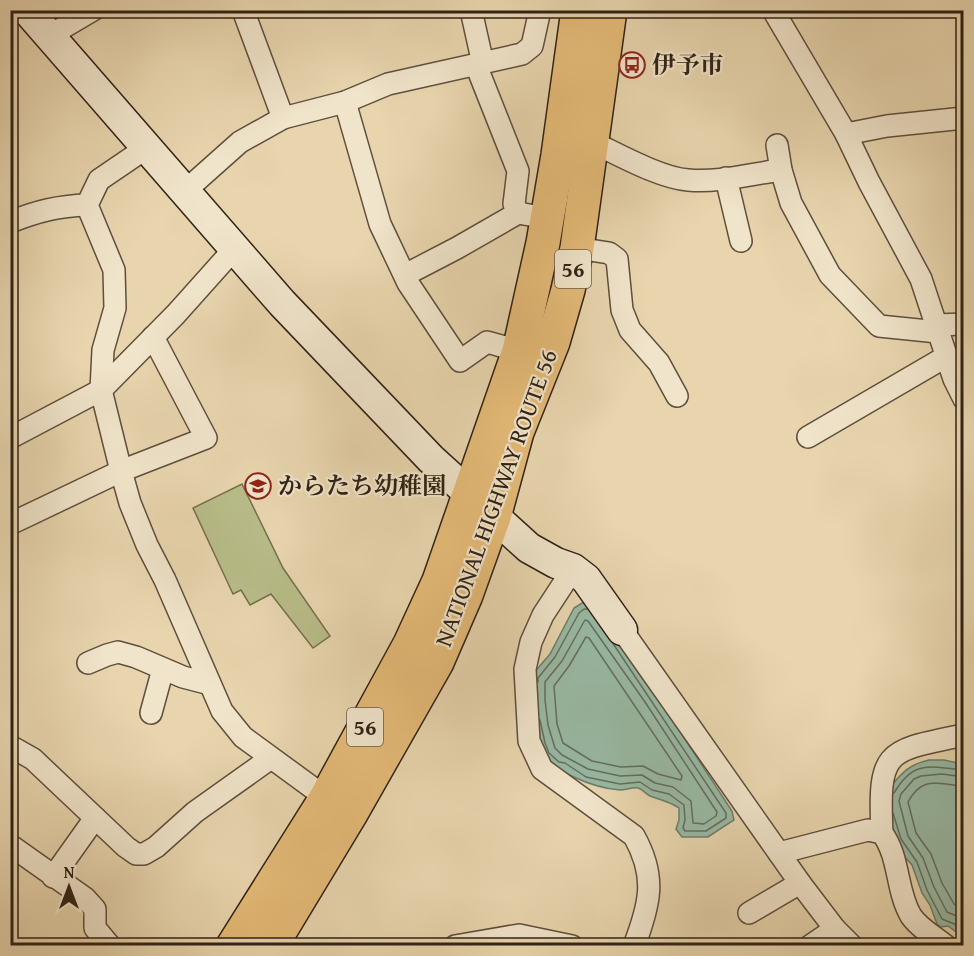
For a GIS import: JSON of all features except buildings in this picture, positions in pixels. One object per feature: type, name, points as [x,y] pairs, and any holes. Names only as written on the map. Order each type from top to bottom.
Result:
[{"type":"highway","name":"NATIONAL HIGHWAY ROUTE 56","points":[[271,945],[338,807],[439,581],[519,351],[532,216],[558,155],[578,10]]},
{"type":"highway","name":"NATIONAL HIGHWAY ROUTE 56","points":[[233,945],[338,807],[437,662],[466,595],[494,517],[517,432],[553,342],[568,290],[577,248],[610,10]]},
{"type":"street","points":[[27,10],[282,303],[431,459],[529,548],[556,563],[573,569],[586,579],[800,883],[835,928],[852,945]]},
{"type":"street","points":[[50,36],[93,10]]},
{"type":"street","points":[[243,10],[283,118]]},
{"type":"street","points":[[471,10],[480,64],[518,171],[514,204],[532,216]]},
{"type":"street","points":[[184,191],[240,141],[283,118],[345,102],[388,84],[522,54],[532,46],[540,10]]},
{"type":"street","points":[[773,10],[846,134],[921,279],[954,379],[963,399]]},
{"type":"street","points":[[345,102],[381,224],[405,275],[460,361],[487,342],[519,351]]},
{"type":"street","points":[[846,134],[887,126],[963,118]]},
{"type":"street","points":[[592,142],[656,171],[685,180],[712,180],[781,170]]},
{"type":"street","points":[[777,146],[781,170],[791,203],[830,275],[879,326],[937,329],[963,324]]},
{"type":"street","points":[[146,148],[99,180],[87,205],[114,270],[116,308],[103,350],[101,390],[130,503],[222,711],[243,737],[338,807]]},
{"type":"street","points":[[726,178],[741,241]]},
{"type":"street","points":[[12,218],[61,206],[87,205]]},
{"type":"street","points":[[405,275],[457,248],[532,216]]},
{"type":"street","points":[[10,438],[101,390],[235,248]]},
{"type":"street","points":[[577,248],[609,253],[617,259],[622,310],[630,330],[658,363],[677,396]]},
{"type":"street","points":[[10,524],[121,471],[206,438],[153,337]]},
{"type":"street","points":[[808,437],[947,356]]},
{"type":"street","points":[[573,569],[543,615],[531,642],[525,669],[529,741],[542,770],[634,837],[643,853],[649,877],[646,915],[634,945]]},
{"type":"street","points":[[87,663],[118,652],[183,677],[210,684]]},
{"type":"street","points":[[151,712],[163,669]]},
{"type":"street","points":[[882,833],[882,775],[887,763],[897,753],[916,745],[963,735]]},
{"type":"street","points":[[10,746],[33,759],[136,854],[144,854],[156,847],[195,812],[271,758]]},
{"type":"street","points":[[53,876],[95,818]]},
{"type":"street","points":[[779,853],[868,830],[882,833],[887,839],[894,858],[906,905],[912,918],[946,945]]},
{"type":"street","points":[[10,845],[85,898],[94,909],[95,928],[110,945]]},
{"type":"street","points":[[749,913],[800,883]]},
{"type":"street","points":[[810,945],[835,928]]},
{"type":"street","points":[[455,945],[519,935],[572,945]]},
{"type":"shaded area","points":[[242,484],[283,568],[330,636],[313,648],[271,594],[250,605],[241,590],[233,594],[193,508]]},
{"type":"water","points":[[582,603],[589,603],[656,695],[732,811],[734,820],[708,837],[682,837],[676,829],[679,808],[671,803],[650,796],[638,788],[610,789],[585,782],[561,770],[543,754],[536,728],[532,675],[550,654],[574,608]]},
{"type":"water","points":[[929,760],[963,764],[963,937],[948,926],[941,927],[937,924],[912,865],[902,854],[890,827],[889,788],[906,770]]},
{"type":"place","name":"伊予市","points":[[632,65]]},
{"type":"place","name":"からたち幼稚園","points":[[258,486]]}]
